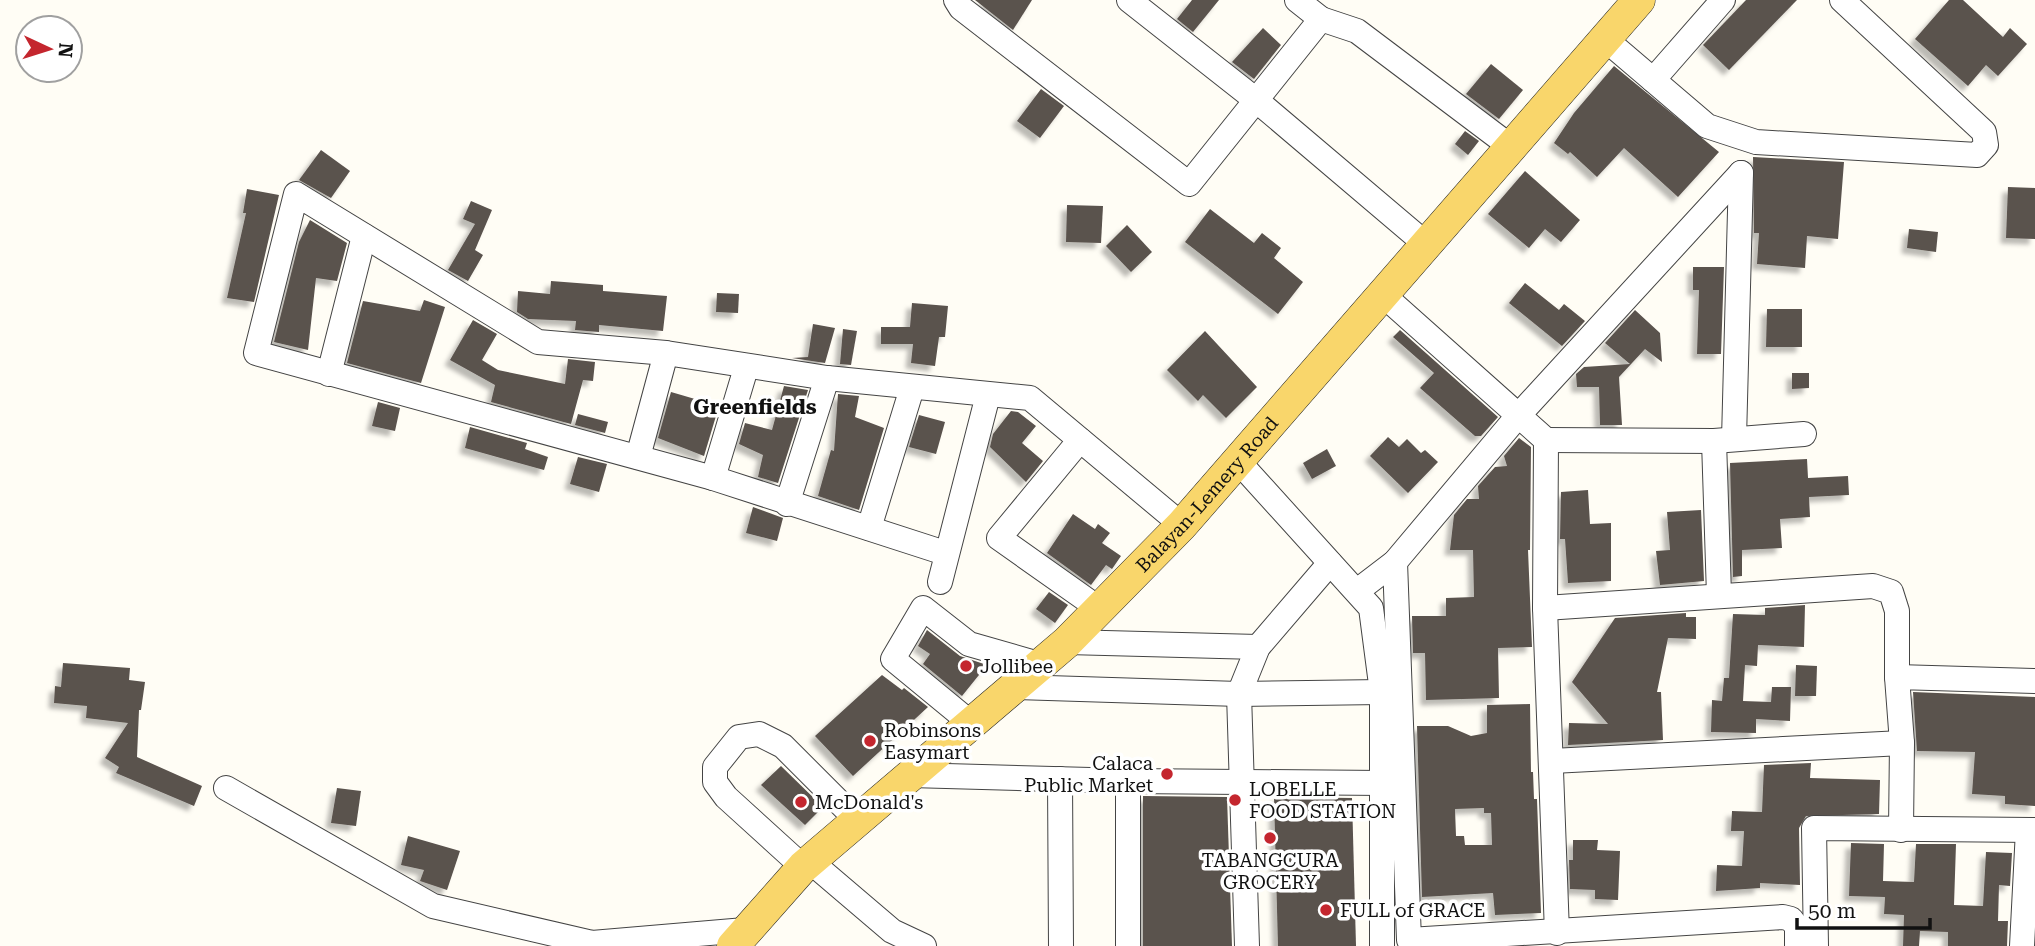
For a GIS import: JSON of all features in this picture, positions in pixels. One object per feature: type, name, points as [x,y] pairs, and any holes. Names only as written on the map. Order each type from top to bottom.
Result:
[{"type":"main road","name":"Balayan-Lemery Road","points":[[739,938],[807,865],[1042,665],[1101,610],[1182,525],[1639,0]]},
{"type":"street","points":[[956,0],[961,8],[1189,184],[1321,19]]},
{"type":"street","points":[[1129,0],[1256,100],[1427,245]]},
{"type":"street","points":[[1297,0],[1321,19],[1357,31],[1511,147]]},
{"type":"street","points":[[1653,80],[1723,0]]},
{"type":"street","points":[[1605,39],[1707,126],[1756,142],[1977,155],[1986,145],[1984,132],[1843,0]]},
{"type":"street","points":[[1357,591],[1395,562],[1517,417],[1741,173],[1724,440],[1719,595]]},
{"type":"street","points":[[945,553],[713,478],[256,354],[296,194],[538,342],[666,353],[746,368],[912,388],[1030,398],[1182,525]]},
{"type":"street","points":[[328,374],[365,236]]},
{"type":"street","points":[[1382,294],[1517,417],[1546,440],[1724,440],[1804,434]]},
{"type":"street","points":[[638,457],[666,353]]},
{"type":"street","points":[[713,478],[746,368]]},
{"type":"street","points":[[787,504],[827,378]]},
{"type":"street","points":[[869,528],[912,388]]},
{"type":"street","points":[[940,582],[945,553],[988,396]]},
{"type":"street","points":[[1080,440],[999,538],[1101,610]]},
{"type":"street","points":[[1546,440],[1545,608],[1556,933]]},
{"type":"street","points":[[1237,460],[1371,608],[1382,692],[1382,946]]},
{"type":"street","points":[[1395,562],[1409,940],[1783,917],[1791,919],[1797,927],[1797,946]]},
{"type":"street","points":[[1247,946],[1240,694],[1258,647],[1331,563]]},
{"type":"street","points":[[1545,608],[1873,586],[1891,592],[1896,611],[1902,743],[1901,830]]},
{"type":"street","points":[[972,724],[892,659],[923,608],[969,644],[1042,665]]},
{"type":"street","points":[[1067,642],[1258,647]]},
{"type":"street","points":[[1897,677],[2035,681]]},
{"type":"street","points":[[1016,687],[1240,694],[1382,692]]},
{"type":"street","points":[[857,820],[783,746],[760,734],[739,737],[715,767],[715,782],[726,797],[892,931],[924,946]]},
{"type":"street","points":[[1552,761],[1902,743]]},
{"type":"street","points":[[910,775],[1128,781],[1383,783]]},
{"type":"street","points":[[1060,779],[1061,946]]},
{"type":"street","points":[[1128,781],[1128,946]]},
{"type":"street","points":[[226,788],[433,906],[592,943],[739,938]]},
{"type":"street","points":[[1816,946],[1814,828],[2032,830],[2022,946]]},
{"type":"building","points":[[975,0],[1032,0],[1013,30]]},
{"type":"building","points":[[1192,0],[1219,0],[1193,32],[1177,19]]},
{"type":"building","points":[[1746,0],[1797,0],[1729,70],[1703,45]]},
{"type":"building","points":[[1949,0],[1963,0],[2003,37],[2010,28],[2027,44],[1998,76],[1986,65],[1968,86],[1915,39]]},
{"type":"building","points":[[1263,28],[1281,45],[1254,79],[1232,62]]},
{"type":"building","points":[[1491,64],[1523,90],[1499,119],[1466,94]]},
{"type":"building","points":[[1614,66],[1719,152],[1678,197],[1624,148],[1597,177],[1570,152],[1568,154],[1554,143],[1574,113]]},
{"type":"building","points":[[1041,89],[1064,106],[1040,138],[1017,121]]},
{"type":"building","points":[[1465,131],[1479,141],[1468,155],[1455,144]]},
{"type":"building","points":[[321,150],[350,171],[331,198],[299,180]]},
{"type":"building","points":[[1753,157],[1844,162],[1838,239],[1807,236],[1805,268],[1757,264],[1759,233],[1754,233]]},
{"type":"building","points":[[1525,171],[1580,220],[1561,242],[1545,229],[1529,248],[1488,214]]},
{"type":"building","points":[[2008,187],[2035,188],[2035,239],[2006,238]]},
{"type":"building","points":[[247,189],[279,195],[254,302],[227,298],[246,213],[243,213]]},
{"type":"building","points":[[471,201],[492,210],[475,250],[483,255],[468,281],[448,270],[475,224],[463,219]]},
{"type":"building","points":[[1067,205],[1103,206],[1101,243],[1066,242]]},
{"type":"building","points":[[1210,209],[1254,243],[1262,233],[1281,248],[1274,258],[1303,282],[1278,314],[1185,242]]},
{"type":"building","points":[[310,220],[347,243],[337,281],[316,278],[308,350],[274,342],[299,242]]},
{"type":"building","points":[[1127,225],[1152,252],[1131,272],[1106,246]]},
{"type":"building","points":[[1909,229],[1938,232],[1936,252],[1907,248]]},
{"type":"building","points":[[1693,267],[1724,267],[1721,354],[1697,354],[1699,290],[1693,290]]},
{"type":"building","points":[[551,281],[603,285],[603,291],[667,296],[663,331],[599,325],[599,332],[575,330],[576,321],[528,319],[517,312],[518,291],[550,294]]},
{"type":"building","points":[[1525,283],[1559,310],[1564,304],[1585,321],[1562,346],[1509,303]]},
{"type":"building","points":[[717,293],[739,294],[738,313],[716,312]]},
{"type":"building","points":[[424,300],[445,307],[421,383],[347,363],[363,301],[420,311]]},
{"type":"building","points":[[912,303],[948,306],[945,337],[939,337],[935,366],[911,363],[913,344],[881,344],[881,327],[910,327]]},
{"type":"building","points":[[1767,309],[1802,309],[1802,347],[1766,347]]},
{"type":"building","points":[[1635,310],[1660,333],[1662,362],[1645,349],[1619,377],[1622,425],[1600,425],[1599,387],[1577,387],[1576,374],[1584,367],[1630,364],[1605,343]]},
{"type":"building","points":[[473,320],[497,334],[482,360],[498,370],[565,384],[568,359],[595,362],[593,381],[583,380],[571,424],[491,402],[495,385],[450,360]]},
{"type":"building","points":[[813,324],[835,328],[825,363],[792,358],[808,357]]},
{"type":"building","points":[[843,329],[857,331],[851,365],[840,364]]},
{"type":"building","points":[[1400,330],[1498,417],[1481,436],[1475,436],[1420,388],[1434,373],[1393,337]]},
{"type":"building","points":[[1205,331],[1257,387],[1226,418],[1203,395],[1198,401],[1167,370]]},
{"type":"building","points":[[1792,373],[1809,373],[1809,388],[1792,389]]},
{"type":"building","points":[[784,386],[808,390],[778,483],[758,477],[763,455],[739,444],[745,423],[772,430]]},
{"type":"building","points":[[671,392],[719,406],[704,456],[658,438]]},
{"type":"building","points":[[838,394],[859,396],[855,417],[884,428],[859,510],[818,496],[831,450],[834,451]]},
{"type":"building","points":[[378,402],[400,408],[395,431],[372,426]]},
{"type":"building","points":[[1011,411],[1018,412],[1036,426],[1022,443],[1043,461],[1026,482],[990,447],[993,434]]},
{"type":"building","points":[[578,414],[608,422],[605,433],[575,425]]},
{"type":"building","points":[[919,415],[945,422],[936,454],[909,447]]},
{"type":"building","points":[[470,427],[527,443],[525,449],[548,457],[544,470],[465,448]]},
{"type":"building","points":[[1388,437],[1399,447],[1407,439],[1421,453],[1425,450],[1438,462],[1408,493],[1370,456]]},
{"type":"building","points":[[1519,438],[1531,447],[1528,550],[1532,647],[1498,648],[1499,698],[1426,700],[1425,653],[1413,653],[1412,616],[1446,616],[1446,598],[1474,597],[1473,550],[1450,550],[1454,515],[1467,499],[1479,499],[1478,486],[1495,467],[1507,466],[1504,456]]},
{"type":"building","points":[[1327,449],[1336,466],[1312,479],[1303,463]]},
{"type":"building","points":[[578,457],[607,464],[599,492],[570,484]]},
{"type":"building","points":[[1807,459],[1808,478],[1848,476],[1849,495],[1809,497],[1810,517],[1780,519],[1782,548],[1742,550],[1742,576],[1733,577],[1730,463]]},
{"type":"building","points":[[1588,490],[1590,524],[1611,523],[1611,581],[1568,583],[1565,539],[1560,539],[1561,492]]},
{"type":"building","points":[[753,507],[783,518],[777,541],[746,533]]},
{"type":"building","points":[[1701,510],[1704,581],[1660,585],[1656,551],[1670,550],[1667,512]]},
{"type":"building","points":[[1073,514],[1095,529],[1098,524],[1110,533],[1102,543],[1121,556],[1112,569],[1106,565],[1091,585],[1047,553]]},
{"type":"building","points":[[1049,592],[1068,605],[1055,623],[1036,609]]},
{"type":"building","points":[[1805,605],[1804,647],[1758,645],[1757,666],[1745,665],[1743,701],[1771,702],[1772,687],[1791,687],[1790,721],[1756,719],[1756,733],[1711,732],[1712,700],[1722,701],[1724,678],[1729,678],[1733,614],[1765,615],[1765,608]]},
{"type":"building","points":[[1686,613],[1686,617],[1696,617],[1696,639],[1668,638],[1657,692],[1661,692],[1663,740],[1568,745],[1569,723],[1608,724],[1572,682],[1615,618]]},
{"type":"building","points":[[927,630],[960,656],[987,665],[962,696],[923,664],[930,654],[918,646]]},
{"type":"building","points":[[63,663],[130,668],[129,680],[145,682],[139,710],[137,757],[202,786],[194,806],[116,773],[119,767],[105,758],[128,723],[86,718],[87,706],[54,703],[55,686],[61,687]]},
{"type":"building","points":[[1796,665],[1817,666],[1816,696],[1795,696]]},
{"type":"building","points":[[882,675],[928,707],[853,776],[815,736]]},
{"type":"building","points":[[1913,692],[2035,697],[2035,806],[2005,804],[2005,796],[1972,794],[1975,752],[1917,751]]},
{"type":"building","points":[[1530,704],[1531,772],[1534,799],[1537,799],[1541,913],[1495,915],[1493,893],[1422,897],[1417,726],[1448,726],[1471,736],[1487,733],[1487,705]],"holes":[[[1484,808],[1484,813],[1491,813],[1492,845],[1465,845],[1464,836],[1456,836],[1455,809]]]},
{"type":"building","points":[[1811,763],[1810,778],[1880,780],[1879,814],[1806,816],[1799,828],[1800,885],[1760,883],[1760,888],[1716,891],[1717,865],[1742,866],[1744,831],[1731,831],[1732,811],[1762,812],[1764,765]]},
{"type":"building","points":[[781,766],[823,807],[805,825],[761,785]]},
{"type":"building","points":[[337,788],[361,791],[356,826],[331,823]]},
{"type":"building","points":[[1143,796],[1227,797],[1232,946],[1143,946]]},
{"type":"building","points":[[1274,797],[1352,798],[1356,946],[1278,946]]},
{"type":"building","points":[[408,836],[460,851],[447,890],[420,881],[424,870],[401,865]]},
{"type":"building","points":[[1573,840],[1598,840],[1597,850],[1620,851],[1618,900],[1595,899],[1595,890],[1570,889],[1569,860],[1573,860]]},
{"type":"building","points":[[1851,843],[1884,844],[1883,881],[1914,882],[1916,844],[1956,844],[1954,905],[1983,906],[1986,852],[2012,853],[2010,886],[1999,885],[1998,921],[2008,921],[2007,946],[1948,946],[1948,932],[1920,931],[1919,946],[1903,946],[1904,915],[1884,914],[1885,897],[1849,896]]},
{"type":"place","name":"Jollibee","points":[[966,666]]},
{"type":"place","name":"Robinsons Easymart","points":[[870,741]]},
{"type":"place","name":"Calaca Public Market","points":[[1167,774]]},
{"type":"place","name":"LOBELLE FOOD STATION","points":[[1235,800]]},
{"type":"place","name":"McDonald's","points":[[801,802]]},
{"type":"place","name":"TABANGCURA GROCERY","points":[[1270,838]]},
{"type":"place","name":"FULL of GRACE","points":[[1326,910]]},
{"type":"district","name":"Greenfields","points":[[755,407]]}]
